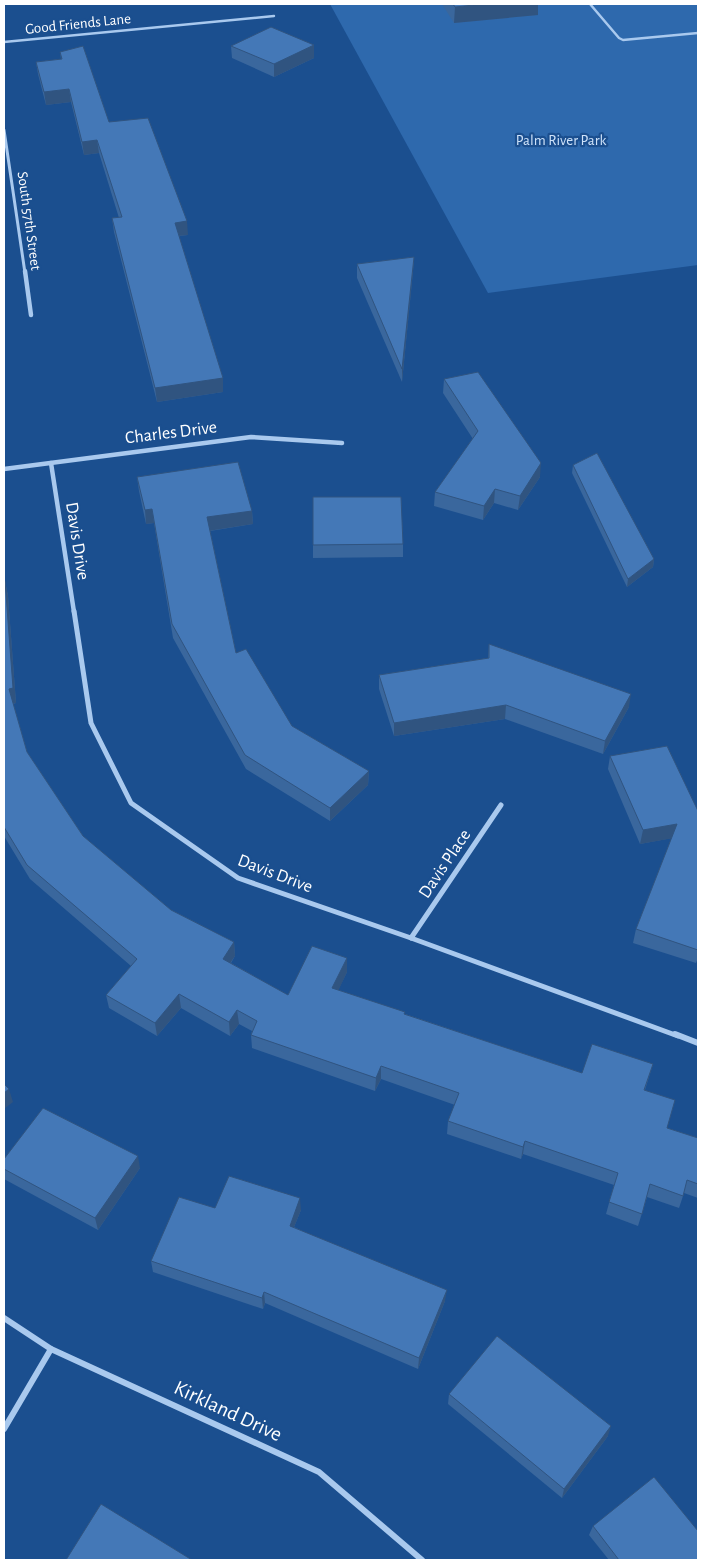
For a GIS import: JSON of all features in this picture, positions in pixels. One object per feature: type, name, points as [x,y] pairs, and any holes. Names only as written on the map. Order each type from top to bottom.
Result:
[{"type":"street","name":"South 57th Street","points":[[4,130],[31,315]]},
{"type":"street","name":"Charles Drive","points":[[4,469],[251,437],[342,443]]},
{"type":"street","name":"Davis Drive","points":[[51,463],[91,723],[131,803],[238,878],[411,938],[698,1043]]},
{"type":"street","name":"Davis Place","points":[[411,938],[501,805]]},
{"type":"street","name":"Kirkland Drive","points":[[4,1318],[51,1349],[319,1472],[422,1560]]},
{"type":"street","points":[[4,1429],[51,1349]]},
{"type":"lane","points":[[590,4],[619,38],[623,40],[698,33]]},
{"type":"lane","name":"Good Friends Lane","points":[[4,42],[274,16]]},
{"type":"green space","name":"Palm River Park","points":[[330,4],[698,4],[698,265],[488,293]]},
{"type":"building","points":[[453,4],[483,4],[455,7]]},
{"type":"building","points":[[271,27],[314,45],[274,64],[231,46]]},
{"type":"building","points":[[83,46],[109,122],[148,118],[187,221],[175,223],[223,378],[155,388],[112,218],[122,217],[97,140],[82,142],[69,89],[44,92],[36,62],[62,59],[60,52]]},
{"type":"building","points":[[414,257],[402,369],[357,264]]},
{"type":"building","points":[[478,372],[541,463],[520,496],[495,489],[484,506],[435,492],[478,431],[444,379]]},
{"type":"building","points":[[597,453],[654,559],[628,579],[573,465]]},
{"type":"building","points":[[238,462],[252,511],[207,517],[236,653],[246,649],[292,726],[369,771],[330,808],[245,755],[172,624],[152,509],[145,510],[137,477]]},
{"type":"building","points":[[313,497],[401,497],[403,544],[313,545]]},
{"type":"building","points":[[4,581],[13,688],[9,689],[27,752],[83,836],[171,910],[234,942],[223,959],[288,995],[312,946],[347,958],[332,988],[405,1012],[404,1014],[582,1073],[592,1044],[653,1064],[644,1090],[675,1100],[667,1128],[698,1138],[698,1184],[687,1180],[683,1196],[650,1184],[642,1214],[609,1202],[618,1173],[525,1141],[523,1147],[448,1121],[459,1093],[381,1066],[376,1078],[251,1035],[257,1021],[237,1010],[229,1022],[179,994],[155,1023],[106,995],[137,959],[27,865],[4,827]]},
{"type":"building","points":[[489,644],[631,694],[605,741],[506,705],[394,723],[379,675],[489,658]]},
{"type":"building","points":[[667,746],[698,811],[698,950],[636,929],[677,824],[643,830],[610,756]]},
{"type":"building","points":[[4,1084],[9,1089],[4,1093]]},
{"type":"building","points":[[43,1108],[138,1156],[95,1218],[4,1169],[4,1159]]},
{"type":"building","points":[[229,1176],[300,1198],[290,1226],[447,1290],[419,1358],[264,1292],[262,1298],[151,1261],[179,1197],[215,1208]]},
{"type":"building","points":[[497,1336],[611,1426],[564,1489],[449,1394]]},
{"type":"building","points":[[654,1477],[698,1531],[698,1560],[619,1560],[593,1526]]},
{"type":"building","points":[[101,1504],[192,1560],[66,1560]]}]
